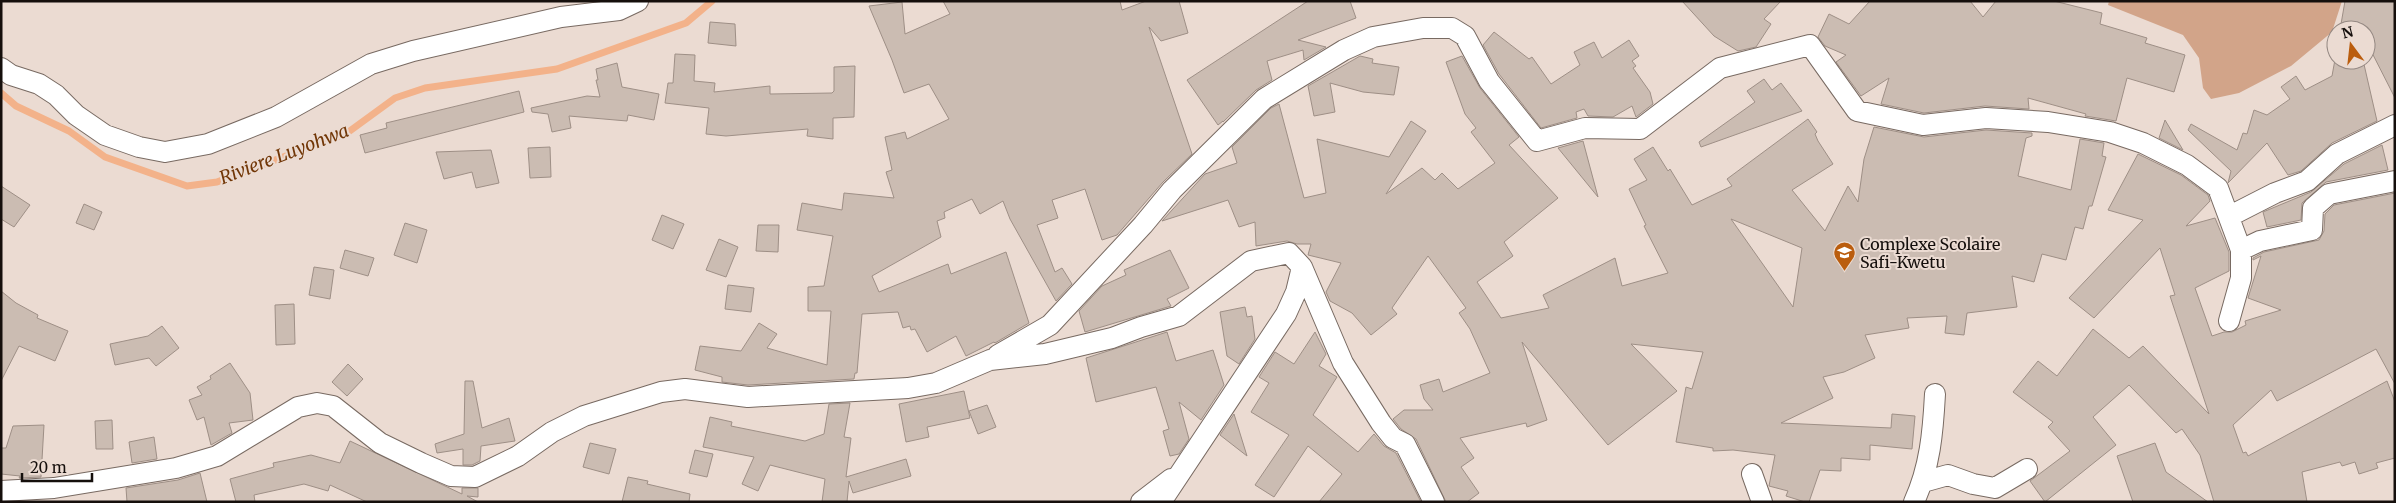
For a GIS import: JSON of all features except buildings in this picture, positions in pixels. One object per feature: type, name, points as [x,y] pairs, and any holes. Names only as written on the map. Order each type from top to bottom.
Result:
[{"type":"street","points":[[1,68],[11,75],[39,84],[56,95],[76,115],[105,134],[139,147],[165,152],[208,144],[276,117],[371,64],[413,51],[561,17],[619,10],[638,1]]},
{"type":"street","points":[[1,491],[55,495],[201,461],[236,446],[298,407],[317,403],[333,406],[380,442],[421,463],[451,476],[475,477],[518,456],[552,432],[584,416],[661,392],[685,389],[748,397],[908,388],[936,382],[990,360],[1050,326],[1143,225],[1172,190],[1264,99],[1351,46],[1373,37],[1423,28],[1452,28],[1465,36],[1489,81],[1536,142],[1585,128],[1640,129],[1720,68],[1810,45],[1857,112],[1923,126],[1986,118],[2048,122],[2110,132],[2144,143],[2187,165],[2218,188],[2230,216],[2241,250],[2241,278],[2229,321]]},
{"type":"street","points":[[2230,216],[2275,193],[2307,180],[2337,154],[2395,125]]},
{"type":"street","points":[[2241,250],[2260,241],[2312,230],[2313,208],[2330,194],[2395,181]]},
{"type":"street","points":[[990,360],[1045,354],[1112,338],[1141,326],[1179,316],[1251,261],[1289,253],[1302,267],[1343,364],[1381,423],[1393,438],[1405,444],[1434,502]]},
{"type":"street","points":[[1161,502],[1286,314],[1296,292],[1302,267]]},
{"type":"street","points":[[1914,502],[1923,482],[1933,440],[1935,394]]},
{"type":"street","points":[[1923,482],[1948,475],[1973,484],[1995,488],[2027,469]]},
{"type":"street","points":[[1141,502],[1180,472]]},
{"type":"street","points":[[1752,474],[1762,502]]},
{"type":"shaded area","points":[[2109,1],[2342,1],[2336,20],[2326,20],[2326,37],[2291,66],[2239,93],[2211,99],[2203,88],[2199,58],[2183,35],[2108,5]]},
{"type":"waterway","name":"Riviere Luyohwa","points":[[1,93],[16,106],[69,131],[105,157],[187,186],[217,182],[347,133],[395,98],[425,88],[557,69],[686,23],[712,1]]},
{"type":"place","name":"Complexe Scolaire Safi-Kwetu","points":[[1844,272]]}]
